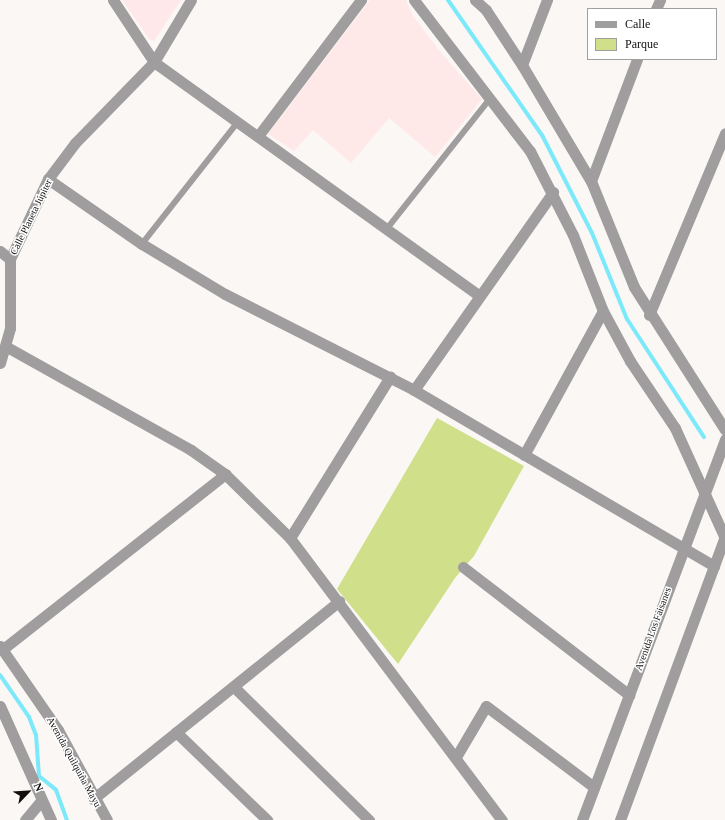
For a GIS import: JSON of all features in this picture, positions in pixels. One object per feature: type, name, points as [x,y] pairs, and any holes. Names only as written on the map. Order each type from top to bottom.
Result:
[{"type":"street","points":[[113,0],[154,62],[239,122],[385,231],[478,295]]},
{"type":"street","name":"Calle Planeta Júpiter","points":[[0,363],[7,347],[10,259],[48,179],[76,143],[154,62],[191,0]]},
{"type":"street","points":[[258,136],[361,0]]},
{"type":"street","points":[[414,0],[530,151],[553,192],[603,311],[630,361],[675,428],[705,489],[725,537],[620,820]]},
{"type":"street","points":[[475,0],[486,10],[522,65],[591,182],[649,314],[725,430]]},
{"type":"street","points":[[522,65],[547,0]]},
{"type":"street","points":[[591,182],[637,60]]},
{"type":"street","points":[[649,314],[725,133]]},
{"type":"street","points":[[48,179],[142,244],[225,294],[414,390],[714,566]]},
{"type":"street","points":[[414,390],[478,295],[553,192]]},
{"type":"street","points":[[0,251],[10,259]]},
{"type":"street","points":[[524,455],[603,311]]},
{"type":"street","points":[[7,347],[191,450],[225,474],[290,538],[339,601],[502,820]]},
{"type":"street","points":[[290,538],[390,377]]},
{"type":"street","name":"Avenida Los Faisanes","points":[[582,820],[725,439]]},
{"type":"street","points":[[2,647],[225,474]]},
{"type":"street","points":[[463,566],[629,695]]},
{"type":"street","points":[[93,799],[339,601]]},
{"type":"street","name":"Avenida Quilquiña Mayu","points":[[2,647],[58,730],[93,799],[107,820]]},
{"type":"street","points":[[234,687],[369,820]]},
{"type":"street","points":[[0,706],[14,731],[15,745],[40,802],[50,820]]},
{"type":"street","points":[[456,757],[486,706],[594,787]]},
{"type":"street","points":[[176,732],[267,820]]},
{"type":"street","points":[[25,820],[40,802]]},
{"type":"lane","points":[[385,231],[490,98]]},
{"type":"lane","points":[[142,244],[239,122]]},
{"type":"shaded area","points":[[122,0],[181,0],[154,41],[150,40]]},
{"type":"shaded area","points":[[370,0],[406,0],[413,16],[442,54],[482,99],[435,157],[389,118],[351,163],[313,130],[294,151],[268,134]]},
{"type":"green space","points":[[437,418],[524,466],[474,556],[455,578],[398,664],[337,589]]},
{"type":"waterway","points":[[448,0],[542,135],[592,233],[627,319],[704,437]]},
{"type":"waterway","points":[[0,675],[29,717],[36,735],[39,776],[56,790],[67,820]]}]
